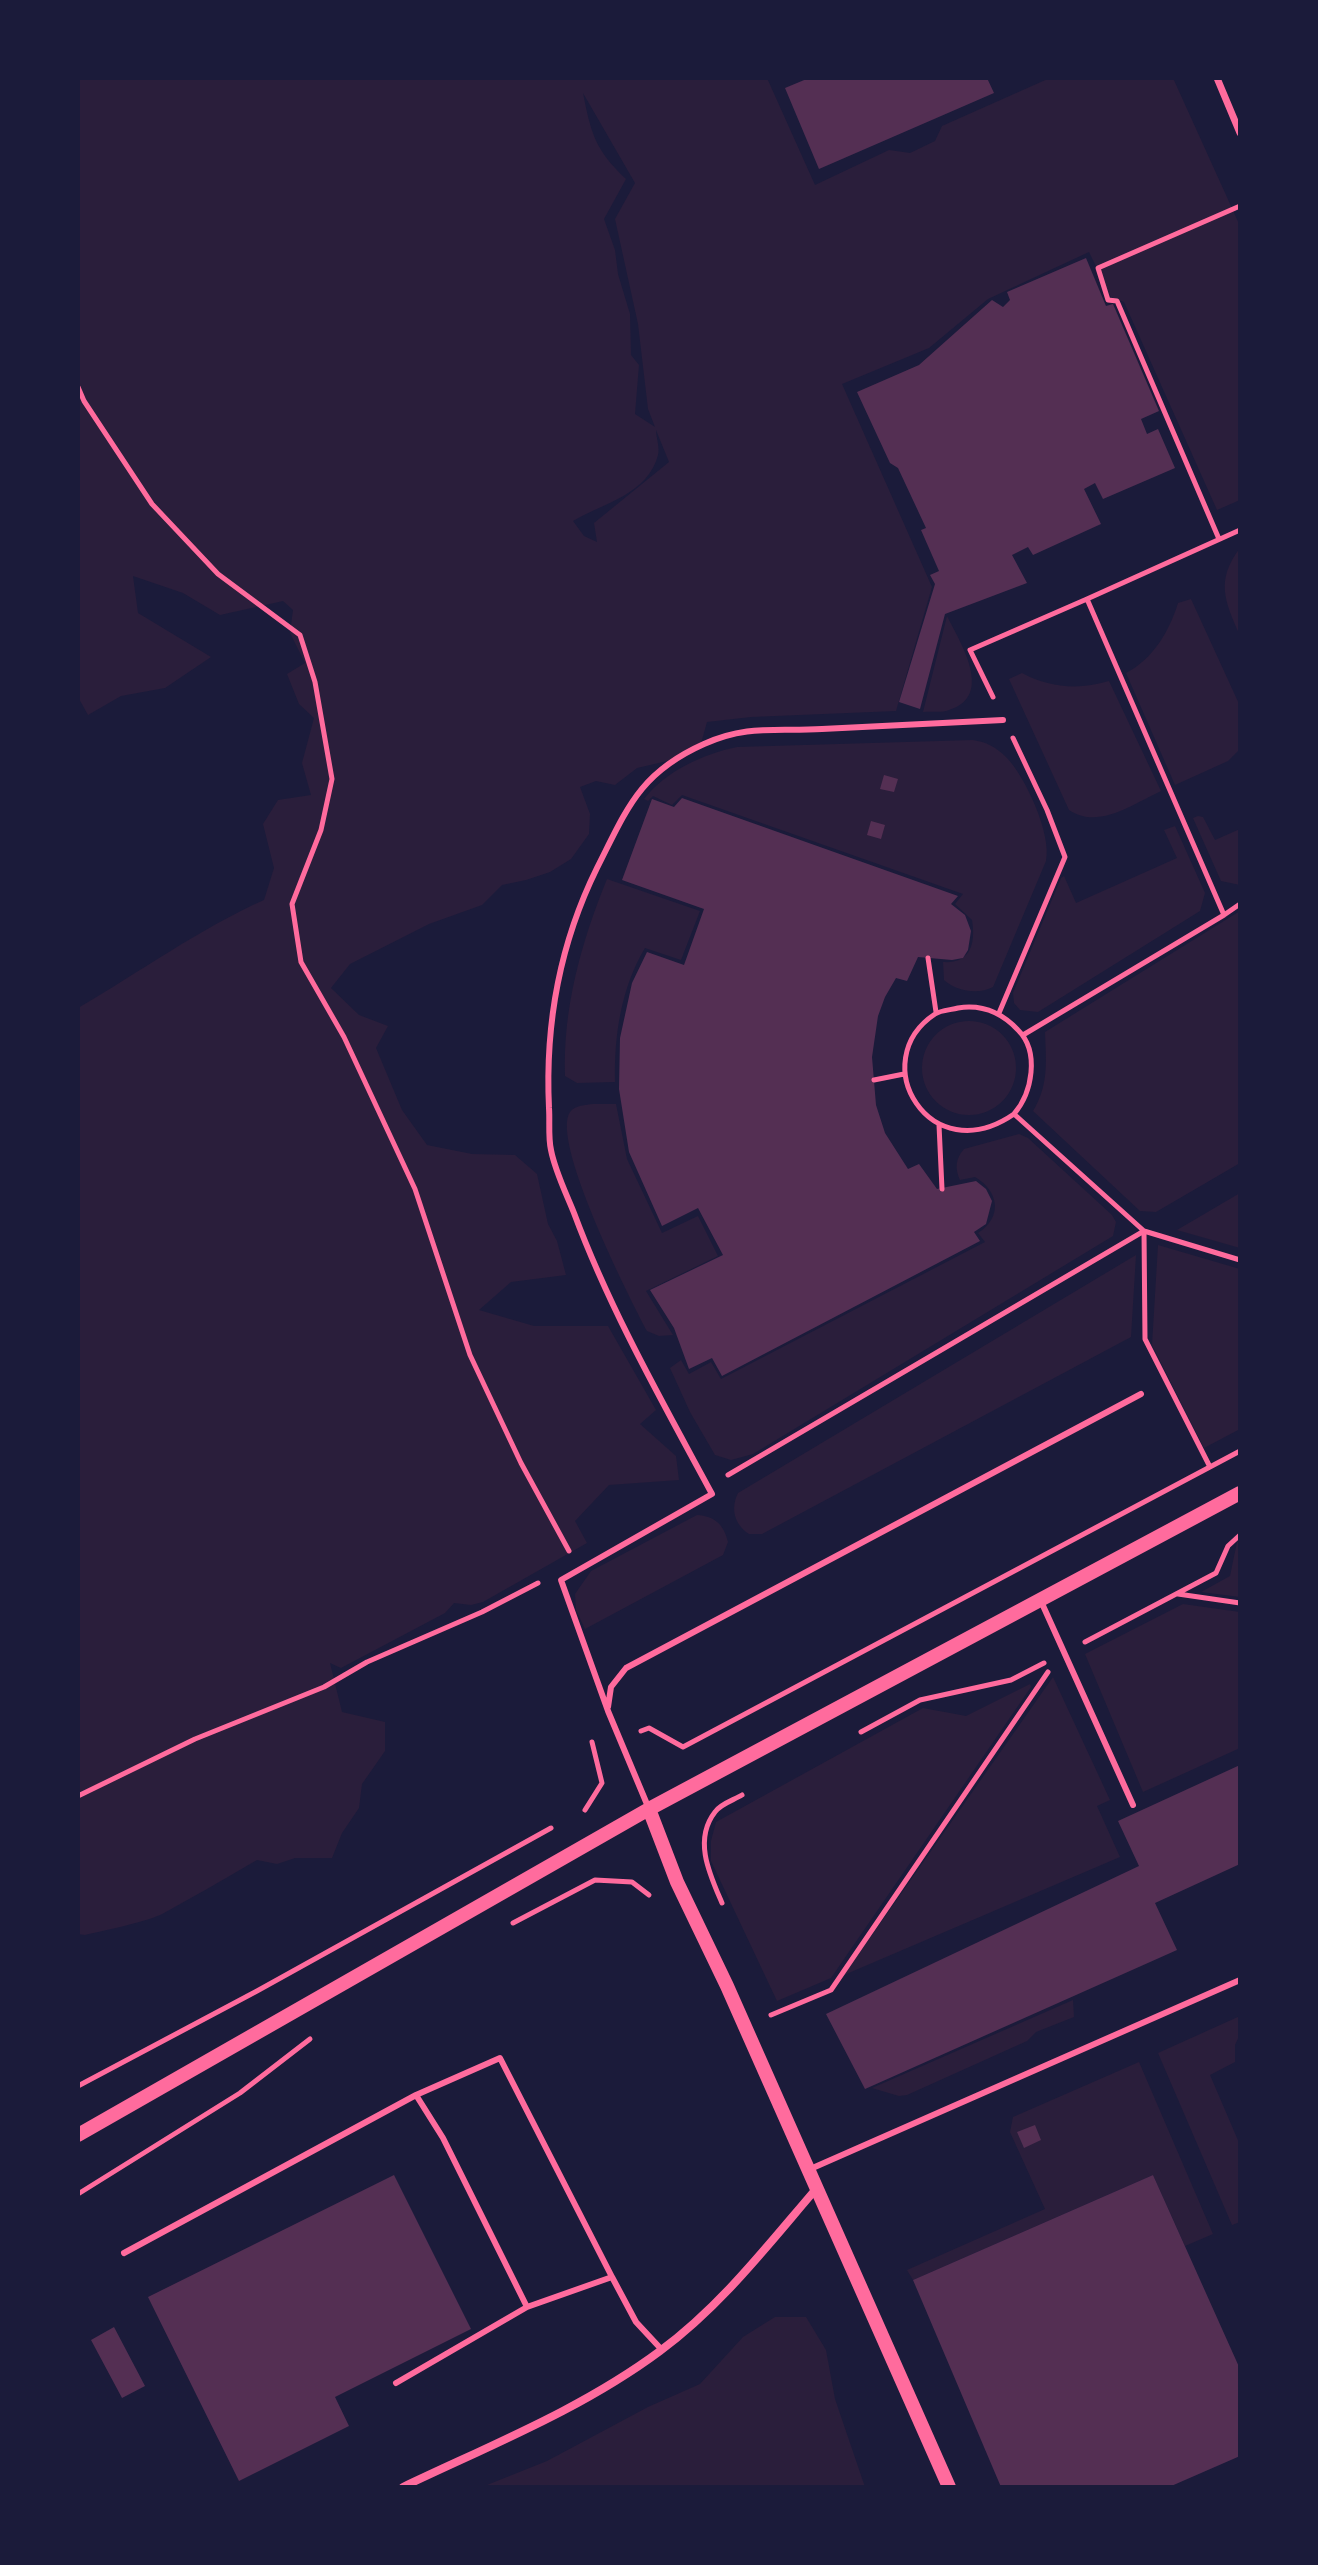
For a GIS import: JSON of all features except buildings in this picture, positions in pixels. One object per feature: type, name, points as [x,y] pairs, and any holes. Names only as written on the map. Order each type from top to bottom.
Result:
[{"type":"street","points":[[1217,78],[1240,133]]},
{"type":"street","points":[[78,2135],[649,1809],[1240,1493]]},
{"type":"street","points":[[649,1809],[677,1882],[727,1986],[949,2487]]},
{"type":"street","points":[[403,2487],[592,2397],[662,2350],[726,2294],[816,2189]]},
{"type":"lane","points":[[649,1809],[608,1711],[561,1580],[712,1494],[593,1264],[551,1151],[548,1087],[551,1013],[560,972],[587,888],[619,822],[641,786],[670,763],[704,744],[745,730],[818,730],[1003,720]]},
{"type":"lane","points":[[608,1711],[611,1687],[626,1668],[1141,1394]]},
{"type":"lane","points":[[1040,1599],[1062,1654],[1133,1805]]},
{"type":"lane","points":[[808,2170],[1240,1980]]},
{"type":"lane","points":[[124,2253],[416,2095],[500,2058],[636,2322],[662,2350]]},
{"type":"lane","points":[[416,2095],[443,2138],[527,2307]]},
{"type":"lane","points":[[396,2383],[527,2307],[612,2277]]},
{"type":"path","points":[[1219,539],[1117,301],[1108,300],[1098,268],[1240,206]]},
{"type":"path","points":[[78,387],[84,401],[152,504],[218,574],[300,635],[315,682],[332,779],[321,830],[292,904],[301,962],[344,1037],[415,1189],[470,1355],[521,1463],[575,1562]]},
{"type":"path","points":[[1224,915],[1087,599],[1240,530]]},
{"type":"path","points":[[999,1013],[1065,857]]},
{"type":"path","points":[[1023,1035],[1240,904]]},
{"type":"path","points":[[928,958],[936,1012]]},
{"type":"path","points":[[966,1007],[999,1013],[1023,1035],[1032,1067],[1021,1105],[996,1126],[965,1131],[939,1125],[919,1110],[904,1074],[907,1053],[918,1030],[936,1012],[966,1007]]},
{"type":"path","points":[[874,1080],[904,1074]]},
{"type":"path","points":[[1014,1114],[1144,1231],[1240,1260]]},
{"type":"path","points":[[939,1125],[942,1189]]},
{"type":"path","points":[[1144,1231],[1145,1339],[1210,1467]]},
{"type":"path","points":[[594,1752],[649,1728],[683,1747],[1240,1451]]},
{"type":"path","points":[[851,1737],[920,1700],[1011,1680],[1062,1654],[1216,1573],[1228,1546],[1240,1535]]},
{"type":"path","points":[[78,1796],[195,1739],[324,1687],[367,1662],[482,1612],[543,1580]]},
{"type":"path","points":[[1175,1594],[1240,1603]]},
{"type":"path","points":[[765,2002],[771,2015],[831,1990],[1062,1654]]},
{"type":"path","points":[[724,1908],[707,1868],[703,1837],[715,1810],[743,1795]]},
{"type":"path","points":[[502,1929],[595,1880],[632,1882],[649,1895]]},
{"type":"path","points":[[78,2194],[240,2093],[315,2035]]},
{"type":"shaded area","points":[[78,78],[767,78],[815,185],[889,150],[910,153],[935,141],[942,126],[1050,78],[1173,78],[1240,226],[1240,500],[1217,510],[1124,302],[1111,297],[1089,252],[988,299],[929,348],[842,384],[932,587],[896,711],[751,717],[707,722],[700,747],[676,759],[637,768],[615,785],[596,781],[580,787],[590,814],[589,834],[571,859],[550,872],[502,885],[482,905],[429,924],[350,964],[331,988],[359,1015],[388,1026],[376,1048],[402,1110],[427,1145],[472,1154],[515,1155],[537,1174],[548,1224],[557,1241],[566,1275],[511,1282],[479,1310],[534,1326],[608,1326],[656,1410],[640,1424],[676,1456],[679,1480],[609,1485],[575,1521],[587,1543],[483,1602],[471,1605],[454,1603],[445,1613],[341,1668],[330,1663],[342,1712],[385,1722],[385,1751],[362,1784],[359,1808],[342,1833],[332,1858],[295,1858],[277,1864],[257,1860],[157,1916],[85,1935],[78,1934],[78,1008],[193,937],[264,900],[274,868],[263,824],[278,800],[311,795],[302,763],[314,718],[299,704],[287,674],[305,663],[290,633],[293,610],[283,601],[220,615],[183,593],[133,576],[138,613],[211,657],[165,688],[121,696],[88,715],[78,697]],"holes":[[[583,93],[635,183],[615,219],[638,324],[648,409],[655,427],[635,414],[639,365],[631,355],[630,314],[618,274],[615,250],[604,219],[626,179],[601,150]],[[656,430],[669,462],[594,523],[597,542],[584,536],[573,521],[623,496],[645,479],[653,468],[658,452]]]},
{"type":"shaded area","points":[[1240,548],[1240,636],[1227,601],[1225,581]]},
{"type":"shaded area","points":[[1191,599],[1240,706],[1240,749],[1228,761],[1175,785],[1126,673],[1159,644],[1178,603]]},
{"type":"shaded area","points":[[947,616],[970,668],[970,693],[963,703],[949,710],[923,712]]},
{"type":"shaded area","points":[[1022,673],[1043,682],[1065,686],[1087,686],[1109,681],[1161,791],[1103,816],[1080,815],[1069,810],[1009,679]]},
{"type":"shaded area","points":[[973,740],[995,748],[1021,777],[1041,821],[1047,850],[1046,861],[993,987],[981,991],[961,989],[944,980],[943,962],[959,960],[972,944],[972,920],[955,904],[963,894],[682,795],[672,805],[653,796],[648,801],[644,799],[663,780],[686,765],[737,747]]},
{"type":"shaded area","points":[[1203,817],[1215,840],[1240,829],[1240,885],[1221,881],[1193,818]]},
{"type":"shaded area","points":[[1175,826],[1205,893],[1200,911],[1038,1012],[1020,1010],[1014,1003],[1013,993],[1061,878],[1064,876],[1076,903],[1177,858],[1164,830]]},
{"type":"shaded area","points":[[607,879],[700,911],[681,960],[645,948],[637,963],[621,1013],[615,1082],[577,1083],[565,1076],[567,1025],[582,951]]},
{"type":"shaded area","points":[[1240,911],[1240,1163],[1156,1212],[1140,1211],[1033,1111],[1044,1082],[1045,1032]]},
{"type":"shaded area","points":[[969,1021],[987,1025],[1002,1035],[1012,1050],[1016,1068],[1012,1086],[1002,1101],[987,1111],[969,1115],[951,1111],[936,1101],[926,1086],[922,1068],[926,1050],[936,1035],[951,1025]]},
{"type":"shaded area","points":[[593,1104],[616,1104],[627,1159],[662,1233],[698,1216],[718,1256],[646,1291],[673,1335],[659,1336],[647,1331],[581,1186],[567,1128],[572,1110]]},
{"type":"shaded area","points":[[1019,1134],[1028,1138],[1112,1215],[1116,1222],[1113,1236],[753,1454],[731,1460],[715,1455],[690,1412],[670,1368],[681,1360],[689,1374],[711,1362],[721,1379],[985,1242],[978,1233],[986,1227],[994,1212],[993,1197],[975,1177],[960,1180],[957,1160],[964,1149]]},
{"type":"shaded area","points":[[1240,1193],[1240,1248],[1177,1230]]},
{"type":"shaded area","points":[[1158,1245],[1240,1269],[1240,1429],[1204,1448],[1152,1345]]},
{"type":"shaded area","points":[[1136,1255],[1131,1337],[762,1534],[749,1534],[740,1526],[734,1511],[738,1493]]},
{"type":"shaded area","points":[[697,1515],[709,1517],[721,1526],[728,1542],[723,1555],[585,1629],[576,1610],[575,1594],[591,1571]]},
{"type":"shaded area","points":[[1240,1540],[1240,1597],[1201,1592],[1230,1576]]},
{"type":"shaded area","points":[[1183,1604],[1240,1612],[1240,1748],[1143,1792],[1085,1654]]},
{"type":"shaded area","points":[[1053,1677],[1110,1800],[1097,1806],[1120,1857],[844,1975]]},
{"type":"shaded area","points":[[1030,1684],[1031,1687],[831,1978],[777,2001],[711,1861],[711,1841],[716,1822],[923,1708],[966,1716]]},
{"type":"shaded area","points":[[1073,2000],[1074,2017],[1036,2032],[1027,2041],[907,2095],[899,2096],[872,2088]]},
{"type":"shaded area","points":[[1240,2016],[1235,2062],[1210,2075],[1240,2145],[1240,2222],[1232,2225],[1158,2053]]},
{"type":"shaded area","points":[[1139,2062],[1213,2234],[1185,2246],[1153,2175],[913,2280],[907,2270],[1045,2209],[1010,2132],[1013,2117]]},
{"type":"shaded area","points":[[775,2317],[806,2317],[826,2350],[835,2399],[865,2487],[482,2487],[547,2461],[648,2407],[700,2384],[743,2337]]}]
